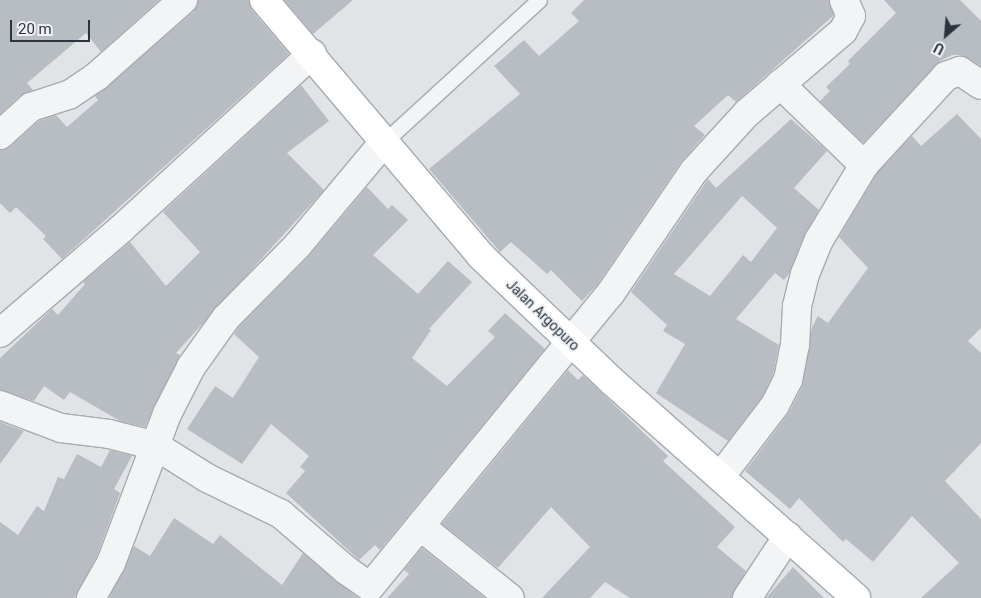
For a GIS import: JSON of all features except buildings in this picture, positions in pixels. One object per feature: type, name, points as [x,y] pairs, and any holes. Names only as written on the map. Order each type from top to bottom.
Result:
[{"type":"street","points":[[0,135],[23,112],[69,94],[97,76],[183,0]]},
{"type":"street","name":"Jalan Argopuro","points":[[264,0],[312,54],[481,256],[570,342],[856,598]]},
{"type":"street","points":[[0,405],[61,428],[109,434],[156,446],[207,478],[281,514],[346,570],[369,594],[420,526],[615,286],[694,170],[747,113],[843,31],[851,16],[844,0]]},
{"type":"street","points":[[0,333],[122,228],[312,54]]},
{"type":"street","points":[[720,477],[775,405],[788,380],[795,345],[797,306],[806,274],[819,240],[864,166],[946,76],[960,71],[981,85]]},
{"type":"street","points":[[780,84],[864,166]]},
{"type":"street","points":[[91,598],[111,563],[167,414],[191,367],[226,318],[297,246],[384,142]]},
{"type":"street","points":[[420,526],[510,598]]},
{"type":"street","points":[[747,598],[788,536]]},
{"type":"lane","points":[[384,142],[539,0]]}]
